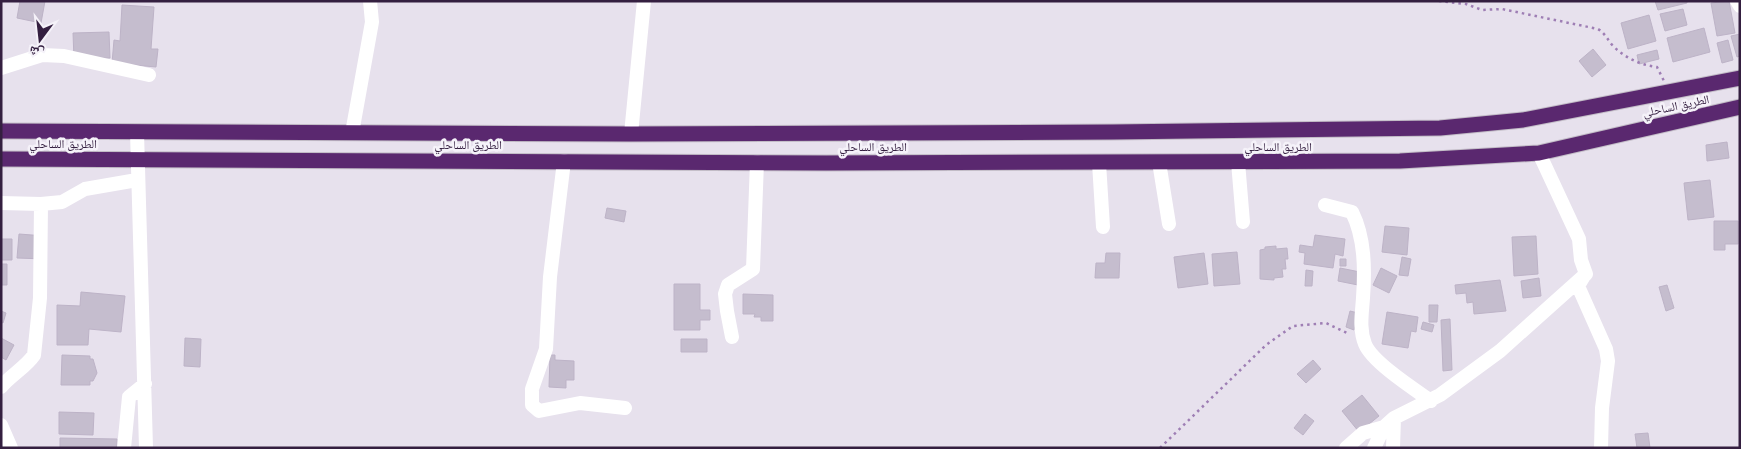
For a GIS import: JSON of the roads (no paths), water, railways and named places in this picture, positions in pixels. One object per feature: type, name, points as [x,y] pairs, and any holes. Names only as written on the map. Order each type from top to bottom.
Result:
[{"type":"highway","name":"الطريق الساحلي","points":[[1,131],[631,134],[1113,132],[1440,128],[1524,120],[1740,78]]},
{"type":"highway","name":"الطريق الساحلي","points":[[1,159],[757,162],[1400,161],[1538,153],[1740,107]]},
{"type":"street","points":[[352,132],[372,22],[370,1]]},
{"type":"street","points":[[631,134],[644,1]]},
{"type":"street","points":[[1737,1],[1740,6]]},
{"type":"street","points":[[1,68],[42,55],[64,56],[149,75]]},
{"type":"street","points":[[137,132],[146,448]]},
{"type":"street","points":[[1538,153],[1579,239],[1581,260],[1586,274]]},
{"type":"street","points":[[564,161],[550,277],[546,349],[532,389],[532,405],[539,411],[580,402],[625,408]]},
{"type":"street","points":[[732,337],[725,294],[728,285],[753,269],[757,162]]},
{"type":"street","points":[[1099,162],[1103,228]]},
{"type":"street","points":[[1158,162],[1169,224]]},
{"type":"street","points":[[1238,162],[1243,222]]},
{"type":"street","points":[[1,203],[41,204],[62,202],[85,189],[104,184],[137,180]]},
{"type":"street","points":[[1,387],[13,373],[29,362],[34,355],[40,298],[41,204]]},
{"type":"street","points":[[1325,205],[1352,212],[1358,224],[1364,270],[1361,328],[1365,345],[1389,370],[1431,401]]},
{"type":"street","points":[[1346,448],[1363,433],[1389,423],[1431,401],[1500,351],[1586,274]]},
{"type":"street","points":[[1586,274],[1578,286],[1606,349],[1608,361],[1602,408],[1601,448]]},
{"type":"street","points":[[124,448],[129,397],[145,384]]},
{"type":"street","points":[[1374,448],[1389,423]]},
{"type":"street","points":[[1389,423],[1392,448]]},
{"type":"street","points":[[1,425],[11,448]]}]
